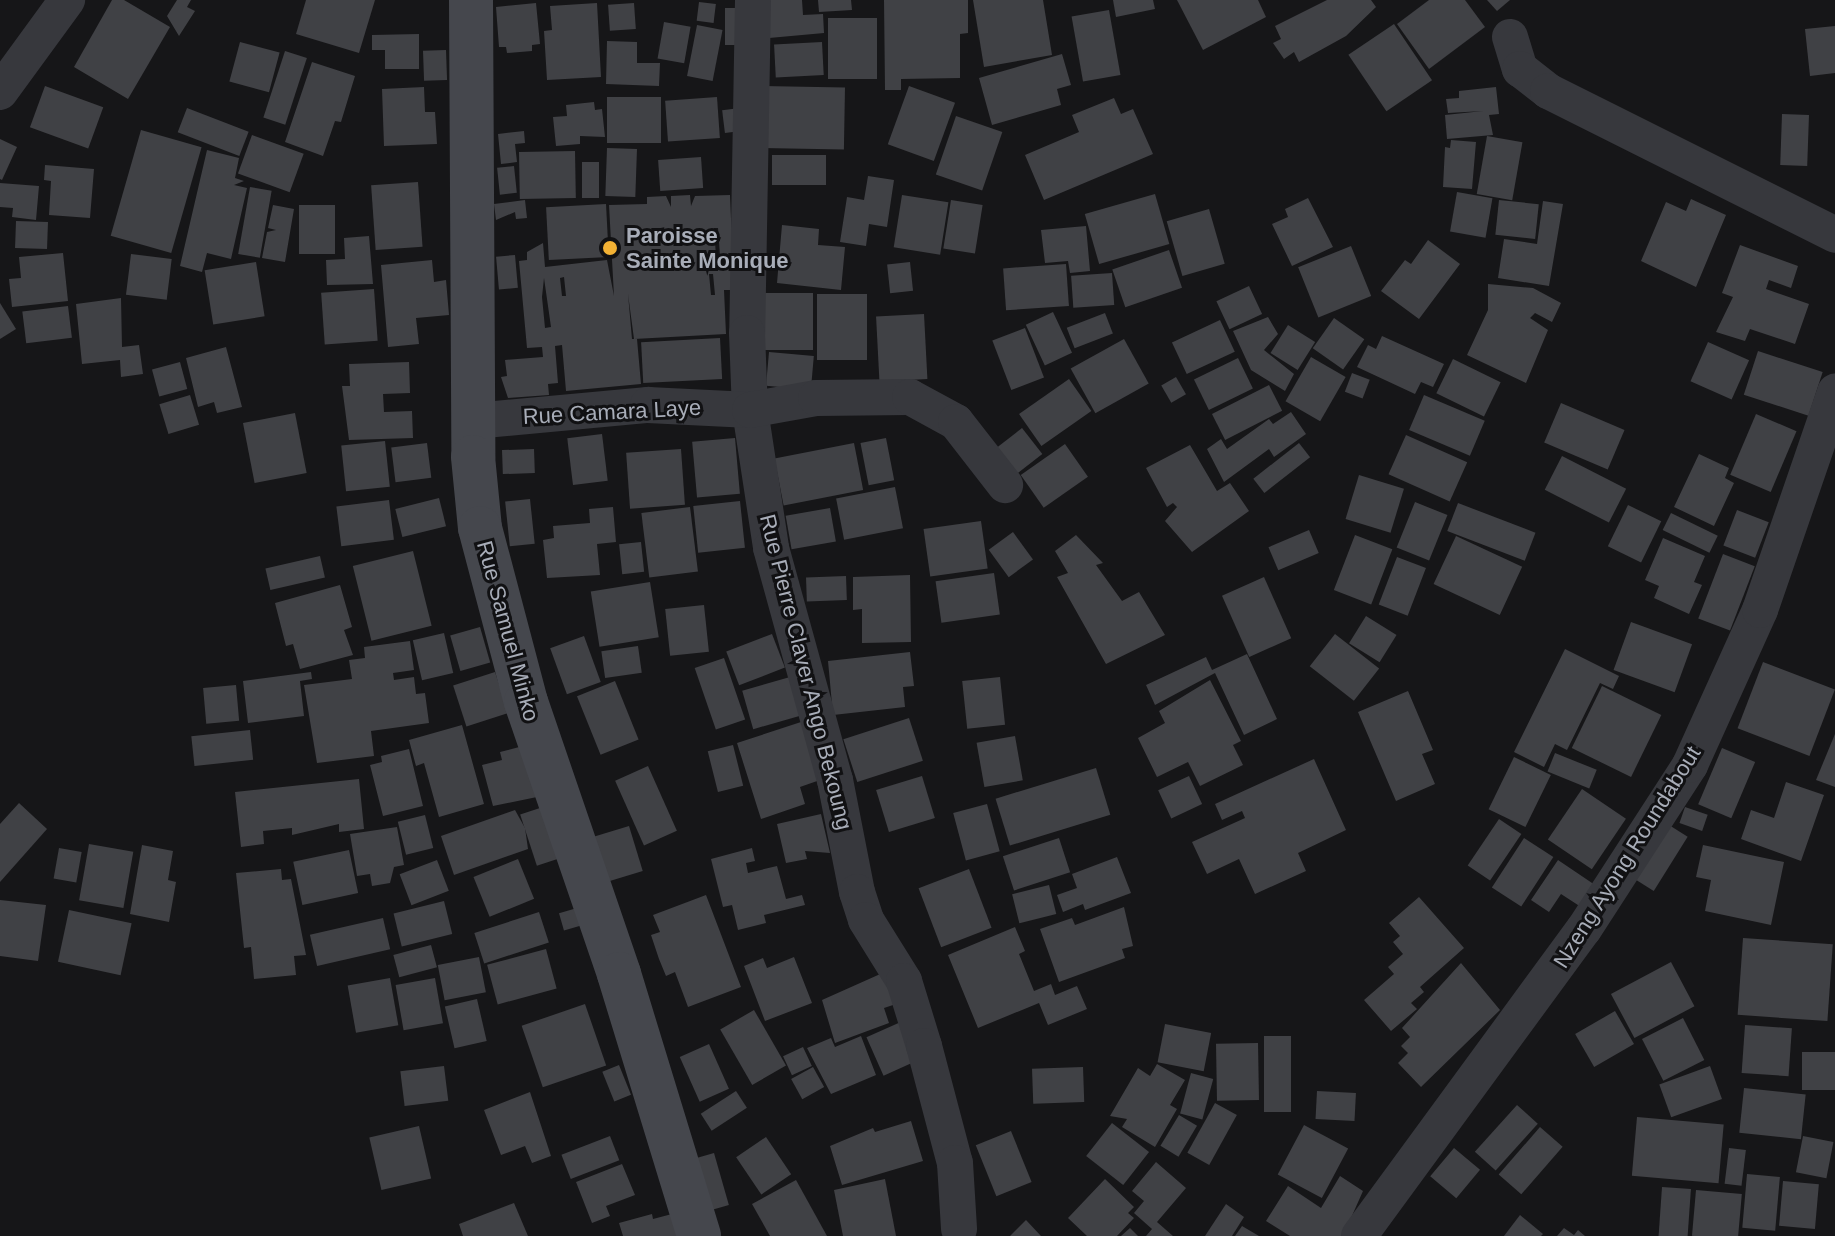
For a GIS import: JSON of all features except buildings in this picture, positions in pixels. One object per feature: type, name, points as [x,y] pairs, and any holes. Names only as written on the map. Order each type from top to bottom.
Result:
[{"type":"street","points":[[0,92],[67,0]]},
{"type":"street","name":"Rue Samuel Minko","points":[[471,0],[474,421],[480,528],[503,621],[699,1236]]},
{"type":"street","name":"Rue Pierre Claver Ango Bekoung","points":[[753,0],[747,107],[750,410],[771,548],[835,780],[857,892],[866,920],[904,981],[924,1046],[955,1163],[959,1229]]},
{"type":"street","points":[[1510,37],[1520,69],[1548,91],[1835,235]]},
{"type":"street","name":"Nzeng Ayong Roundabout","points":[[1359,1236],[1584,929],[1690,765],[1760,610],[1835,392]]},
{"type":"street","name":"Rue Camara Laye","points":[[474,421],[648,405],[750,410],[816,398],[910,397],[956,422],[1005,485]]},
{"type":"place","name":"Paroisse Sainte Monique","points":[[610,248]]}]
